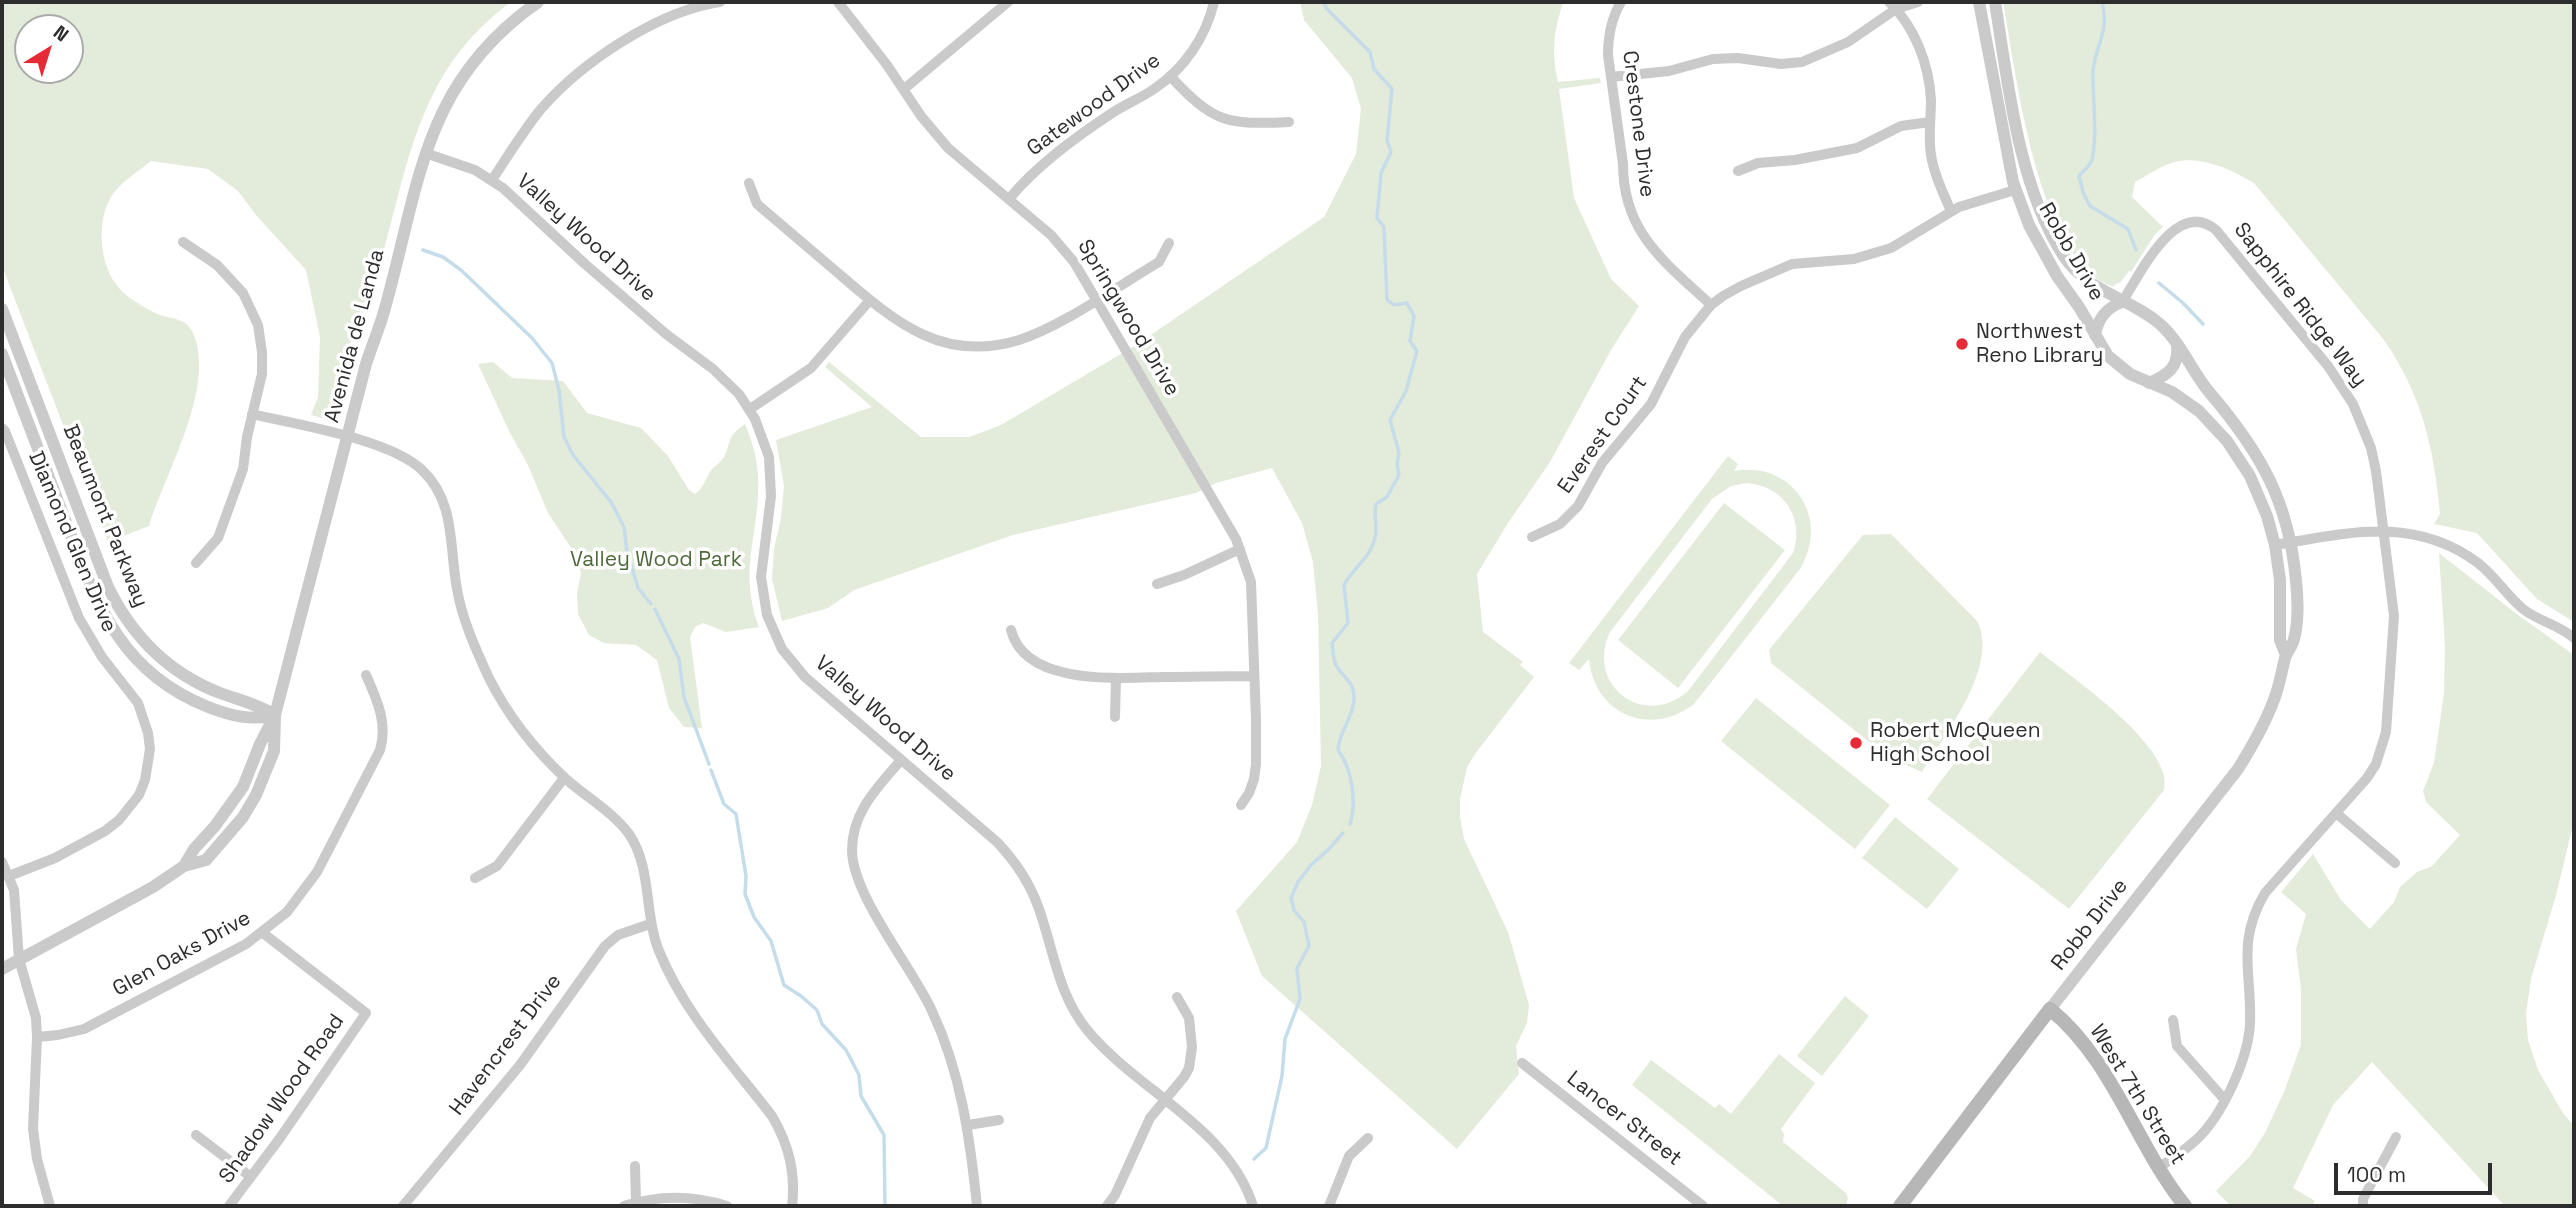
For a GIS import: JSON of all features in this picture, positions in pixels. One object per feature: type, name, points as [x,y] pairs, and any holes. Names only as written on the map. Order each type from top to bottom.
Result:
[{"type":"main road","name":"West 7th Street","points":[[2050,1009],[2073,1030],[2097,1062],[2157,1169],[2185,1206]]},
{"type":"main road","name":"Robb Drive","points":[[1900,1206],[2050,1009]]},
{"type":"street","name":"Avenida de Landa","points":[[2,969],[153,887],[184,866],[206,860],[243,817],[256,795],[274,751],[275,715],[366,364],[384,311],[425,153],[437,121],[464,74],[503,30],[538,2]]},
{"type":"street","points":[[492,180],[544,106],[597,59],[669,16],[690,8],[720,2]]},
{"type":"street","name":"Springwood Drive","points":[[838,2],[927,124],[948,148],[1063,248],[1096,299],[1240,549],[1251,582],[1252,595],[1256,764],[1249,793],[1241,804]]},
{"type":"street","points":[[904,89],[1008,2]]},
{"type":"street","name":"Gatewood Drive","points":[[1009,199],[1041,166],[1112,113],[1170,76],[1195,48],[1214,2]]},
{"type":"street","name":"Crestone Drive","points":[[1621,2],[1612,18],[1608,38],[1623,181],[1634,221],[1650,248],[1711,305]]},
{"type":"street","points":[[1611,77],[1669,71],[1713,59],[1738,58],[1781,64],[1802,62],[1849,42],[1893,5],[1918,2]]},
{"type":"street","name":"Robb Drive","points":[[1979,2],[2015,190],[2042,251],[2103,350],[2130,374],[2190,405],[2213,424],[2259,492],[2275,544],[2281,595],[2280,640],[2286,655]]},
{"type":"street","name":"Robb Drive","points":[[1995,2],[2026,166],[2041,212],[2056,243],[2076,271],[2092,285],[2154,319],[2177,343],[2201,381],[2234,419],[2258,456],[2280,502],[2291,542],[2297,590],[2294,643],[2286,655],[2277,692],[2266,721],[2238,769],[2050,1009]]},
{"type":"street","points":[[1893,5],[1909,27],[1925,63],[1931,102],[1931,159],[1951,211]]},
{"type":"street","points":[[1170,76],[1193,101],[1219,118],[1248,124],[1289,122]]},
{"type":"street","points":[[1738,171],[1758,163],[1795,160],[1857,148],[1901,125],[1930,122]]},
{"type":"street","name":"Valley Wood Drive","points":[[425,153],[457,163],[492,180],[656,325],[727,380],[750,409],[763,438],[771,476],[761,577],[767,615],[788,657],[805,677],[1011,856],[1040,910],[1057,974],[1074,1012],[1101,1045],[1223,1151],[1241,1177],[1254,1206]]},
{"type":"street","points":[[749,183],[757,204],[892,319],[926,337],[944,342],[981,346],[1018,340],[1037,333],[1159,262],[1170,243]]},
{"type":"street","name":"Everest Court","points":[[1532,537],[1560,524],[1577,506],[1602,463],[1651,404],[1685,337],[1711,305],[1741,286],[1791,264],[1854,259],[1891,248],[1951,211],[2015,190]]},
{"type":"street","name":"Sapphire Ridge Way","points":[[2122,302],[2161,242],[2175,228],[2189,221],[2211,225],[2328,366],[2353,404],[2371,448],[2394,616],[2386,732],[2376,764],[2367,778],[2265,893],[2251,922],[2246,953],[2250,1024],[2248,1039],[2225,1100],[2196,1140],[2157,1169]]},
{"type":"street","points":[[183,242],[217,265],[235,283],[249,302],[262,337],[262,374],[243,469],[218,538],[196,563]]},
{"type":"street","points":[[750,409],[811,368],[870,300]]},
{"type":"street","points":[[2095,335],[2101,317],[2112,306],[2122,302]]},
{"type":"street","name":"Beaumont Parkway","points":[[2,309],[108,587],[131,628],[183,675],[222,694],[256,704],[275,715]]},
{"type":"street","points":[[2150,383],[2173,369],[2177,362],[2177,343]]},
{"type":"street","name":"Beaumont Parkway","points":[[2,354],[94,594],[119,639],[151,675],[169,689],[192,701],[246,718],[259,719],[275,715]]},
{"type":"street","points":[[253,414],[400,454],[419,467],[434,484],[447,510],[456,587],[478,652],[502,702],[564,778],[620,823],[636,845],[644,873],[650,924],[657,947],[677,990],[772,1116],[781,1132],[792,1167],[792,1206]]},
{"type":"street","name":"Diamond Glen Drive","points":[[2,428],[79,618],[102,657],[138,703],[148,733],[150,750],[145,780],[139,794],[119,820],[105,831],[55,858],[9,876]]},
{"type":"street","points":[[2275,544],[2384,530],[2412,532],[2475,561],[2522,609],[2574,638]]},
{"type":"street","points":[[1157,584],[1184,575],[1240,549]]},
{"type":"street","points":[[1011,631],[1021,652],[1039,663],[1067,674],[1097,678],[1254,676]]},
{"type":"street","name":"Glen Oaks Drive","points":[[37,1037],[84,1029],[246,944],[287,912],[317,872],[380,750],[383,739],[382,716],[366,675]]},
{"type":"street","points":[[1115,717],[1116,678]]},
{"type":"street","points":[[901,760],[860,813],[852,840],[854,868],[864,895],[932,1010],[955,1070],[968,1125],[977,1206]]},
{"type":"street","points":[[475,878],[496,866],[564,778]]},
{"type":"street","points":[[2336,813],[2395,863]]},
{"type":"street","points":[[2,862],[9,876],[16,907],[19,960],[32,1002],[37,1037],[33,1129],[37,1159],[50,1206]]},
{"type":"street","name":"Havencrest Drive","points":[[403,1206],[520,1065],[605,946],[618,935],[650,924]]},
{"type":"street","name":"Shadow Wood Road","points":[[229,1206],[366,1013],[263,933]]},
{"type":"street","points":[[1107,1206],[1115,1195],[1150,1118],[1184,1077],[1192,1057],[1189,1018],[1177,997]]},
{"type":"street","points":[[2172,1020],[2177,1046],[2225,1100]]},
{"type":"street","name":"Lancer Street","points":[[1522,1063],[1703,1206]]},
{"type":"street","points":[[968,1125],[999,1120]]},
{"type":"street","points":[[196,1135],[251,1177]]},
{"type":"street","points":[[2363,1206],[2363,1199],[2396,1137]]},
{"type":"street","points":[[1329,1206],[1349,1156],[1368,1138]]},
{"type":"street","points":[[635,1166],[630,1204],[677,1197],[727,1206]]},
{"type":"green space","points":[[2,2],[511,2],[480,28],[456,57],[437,87],[422,119],[377,273],[346,356],[338,397],[329,417],[311,415],[318,397],[320,337],[306,270],[238,191],[208,169],[151,161],[124,182],[111,197],[103,217],[102,240],[106,263],[115,283],[137,303],[190,327],[199,355],[194,404],[149,526],[108,542],[2,266]]},
{"type":"green space","points":[[1300,2],[1563,2],[1554,41],[1558,82],[1600,78],[1601,83],[1559,89],[1574,198],[1611,279],[1639,306],[1611,350],[1550,462],[1477,574],[1483,632],[1523,662],[1520,665],[1534,677],[1467,767],[1460,799],[1460,817],[1464,839],[1508,932],[1529,1005],[1527,1023],[1516,1046],[1519,1074],[1457,1149],[1262,976],[1236,911],[1297,842],[1312,805],[1321,766],[1318,614],[1313,562],[1302,523],[1272,468],[1216,483],[1196,493],[1013,535],[854,590],[828,608],[782,621],[772,579],[784,486],[776,440],[872,407],[825,367],[829,362],[921,437],[969,437],[1001,425],[1136,345],[1324,217],[1356,154],[1361,109],[1352,78],[1304,20]]},
{"type":"green space","points":[[2003,2],[2574,2],[2574,622],[2537,599],[2477,533],[2434,524],[2440,514],[2430,444],[2408,381],[2384,340],[2254,183],[2226,169],[2195,160],[2170,163],[2159,168],[2135,182],[2132,197],[2163,227],[2155,234],[2131,272],[2114,287],[2088,271],[2066,242],[2048,205],[2024,116]]},
{"type":"green space","name":"Valley Wood Park","points":[[493,362],[512,378],[563,381],[587,413],[641,428],[668,456],[689,490],[695,494],[711,470],[724,457],[732,436],[745,424],[754,450],[758,476],[750,586],[759,627],[726,632],[703,623],[695,627],[690,637],[702,728],[684,727],[669,708],[657,660],[636,645],[604,643],[589,635],[578,614],[577,594],[581,573],[577,557],[548,513],[528,465],[478,364]]},
{"type":"green space","points":[[1728,456],[1738,464],[1734,471],[1755,470],[1774,475],[1789,484],[1801,497],[1808,513],[1811,531],[1808,550],[1800,569],[1694,704],[1677,714],[1660,719],[1627,715],[1601,694],[1593,678],[1589,659],[1579,670],[1569,663]],"holes":[[[1747,483],[1760,485],[1781,497],[1793,516],[1796,528],[1793,553],[1688,691],[1671,702],[1654,706],[1637,703],[1623,696],[1612,684],[1605,669],[1604,651],[1610,632],[1712,499],[1731,486]]]},
{"type":"green space","points":[[1724,503],[1785,550],[1678,688],[1618,640]]},
{"type":"green space","points":[[1891,534],[1977,621],[1982,639],[1976,678],[1967,699],[1922,772],[1888,757],[1771,663],[1769,650],[1863,535]]},
{"type":"green space","points":[[2439,553],[2574,655],[2574,821],[2531,979],[2526,1014],[2528,1040],[2538,1070],[2563,1113],[2574,1126],[2574,1206],[2505,1206],[2372,1062],[2333,1105],[2293,1188],[2315,1201],[2312,1206],[2231,1206],[2216,1191],[2250,1156],[2265,1133],[2301,1045],[2301,990],[2296,949],[2306,914],[2281,892],[2313,854],[2341,900],[2370,929],[2394,902],[2400,887],[2417,872],[2432,866],[2460,835],[2426,802],[2423,791],[2434,763],[2444,693],[2445,646]]},
{"type":"green space","points":[[2040,652],[2118,714],[2154,754],[2163,773],[2164,790],[2069,909],[1927,799]]},
{"type":"green space","points":[[1756,698],[1890,805],[1855,849],[1721,741]]},
{"type":"green space","points":[[1895,817],[1959,869],[1927,909],[1862,858]]},
{"type":"green space","points":[[1845,996],[1869,1016],[1822,1076],[1797,1056]]},
{"type":"green space","points":[[1779,1054],[1815,1083],[1781,1129],[1784,1134],[1783,1142],[1846,1193],[1846,1206],[1783,1206],[1632,1085],[1651,1060],[1715,1108],[1719,1104],[1731,1114]]},
{"type":"waterway","points":[[1323,2],[1370,52],[1374,69],[1392,89],[1387,140],[1391,152],[1381,173],[1377,218],[1384,227],[1387,300],[1394,305],[1407,303],[1414,316],[1410,341],[1417,351],[1406,391],[1390,420],[1399,453],[1399,475],[1387,497],[1376,504],[1376,533],[1373,545],[1344,585],[1348,623],[1332,643],[1336,665],[1354,692],[1352,711],[1338,750],[1347,766],[1352,786],[1350,824]]},
{"type":"waterway","points":[[2102,2],[2103,30],[2093,71],[2093,156],[2090,164],[2079,176],[2090,206],[2128,229],[2136,250]]},
{"type":"waterway","points":[[423,250],[443,257],[461,270],[532,338],[552,363],[559,390],[564,437],[573,455],[611,502],[624,527],[627,552],[638,588],[651,604]]},
{"type":"waterway","points":[[2159,283],[2203,324]]},
{"type":"waterway","points":[[655,609],[679,659],[684,697],[709,764]]},
{"type":"waterway","points":[[711,770],[724,804],[736,814],[746,876],[745,894],[754,917],[771,941],[784,985],[817,1010],[822,1024],[846,1050],[859,1075],[861,1096],[884,1135],[885,1206]]},
{"type":"waterway","points":[[1254,1159],[1266,1148],[1282,1076],[1285,1039],[1300,999],[1297,968],[1309,946],[1304,922],[1294,910],[1291,898],[1298,882],[1311,865],[1343,833]]},
{"type":"place","name":"Northwest Reno Library","points":[[1962,344]]},
{"type":"place","name":"Robert McQueen High School","points":[[1856,743]]}]
